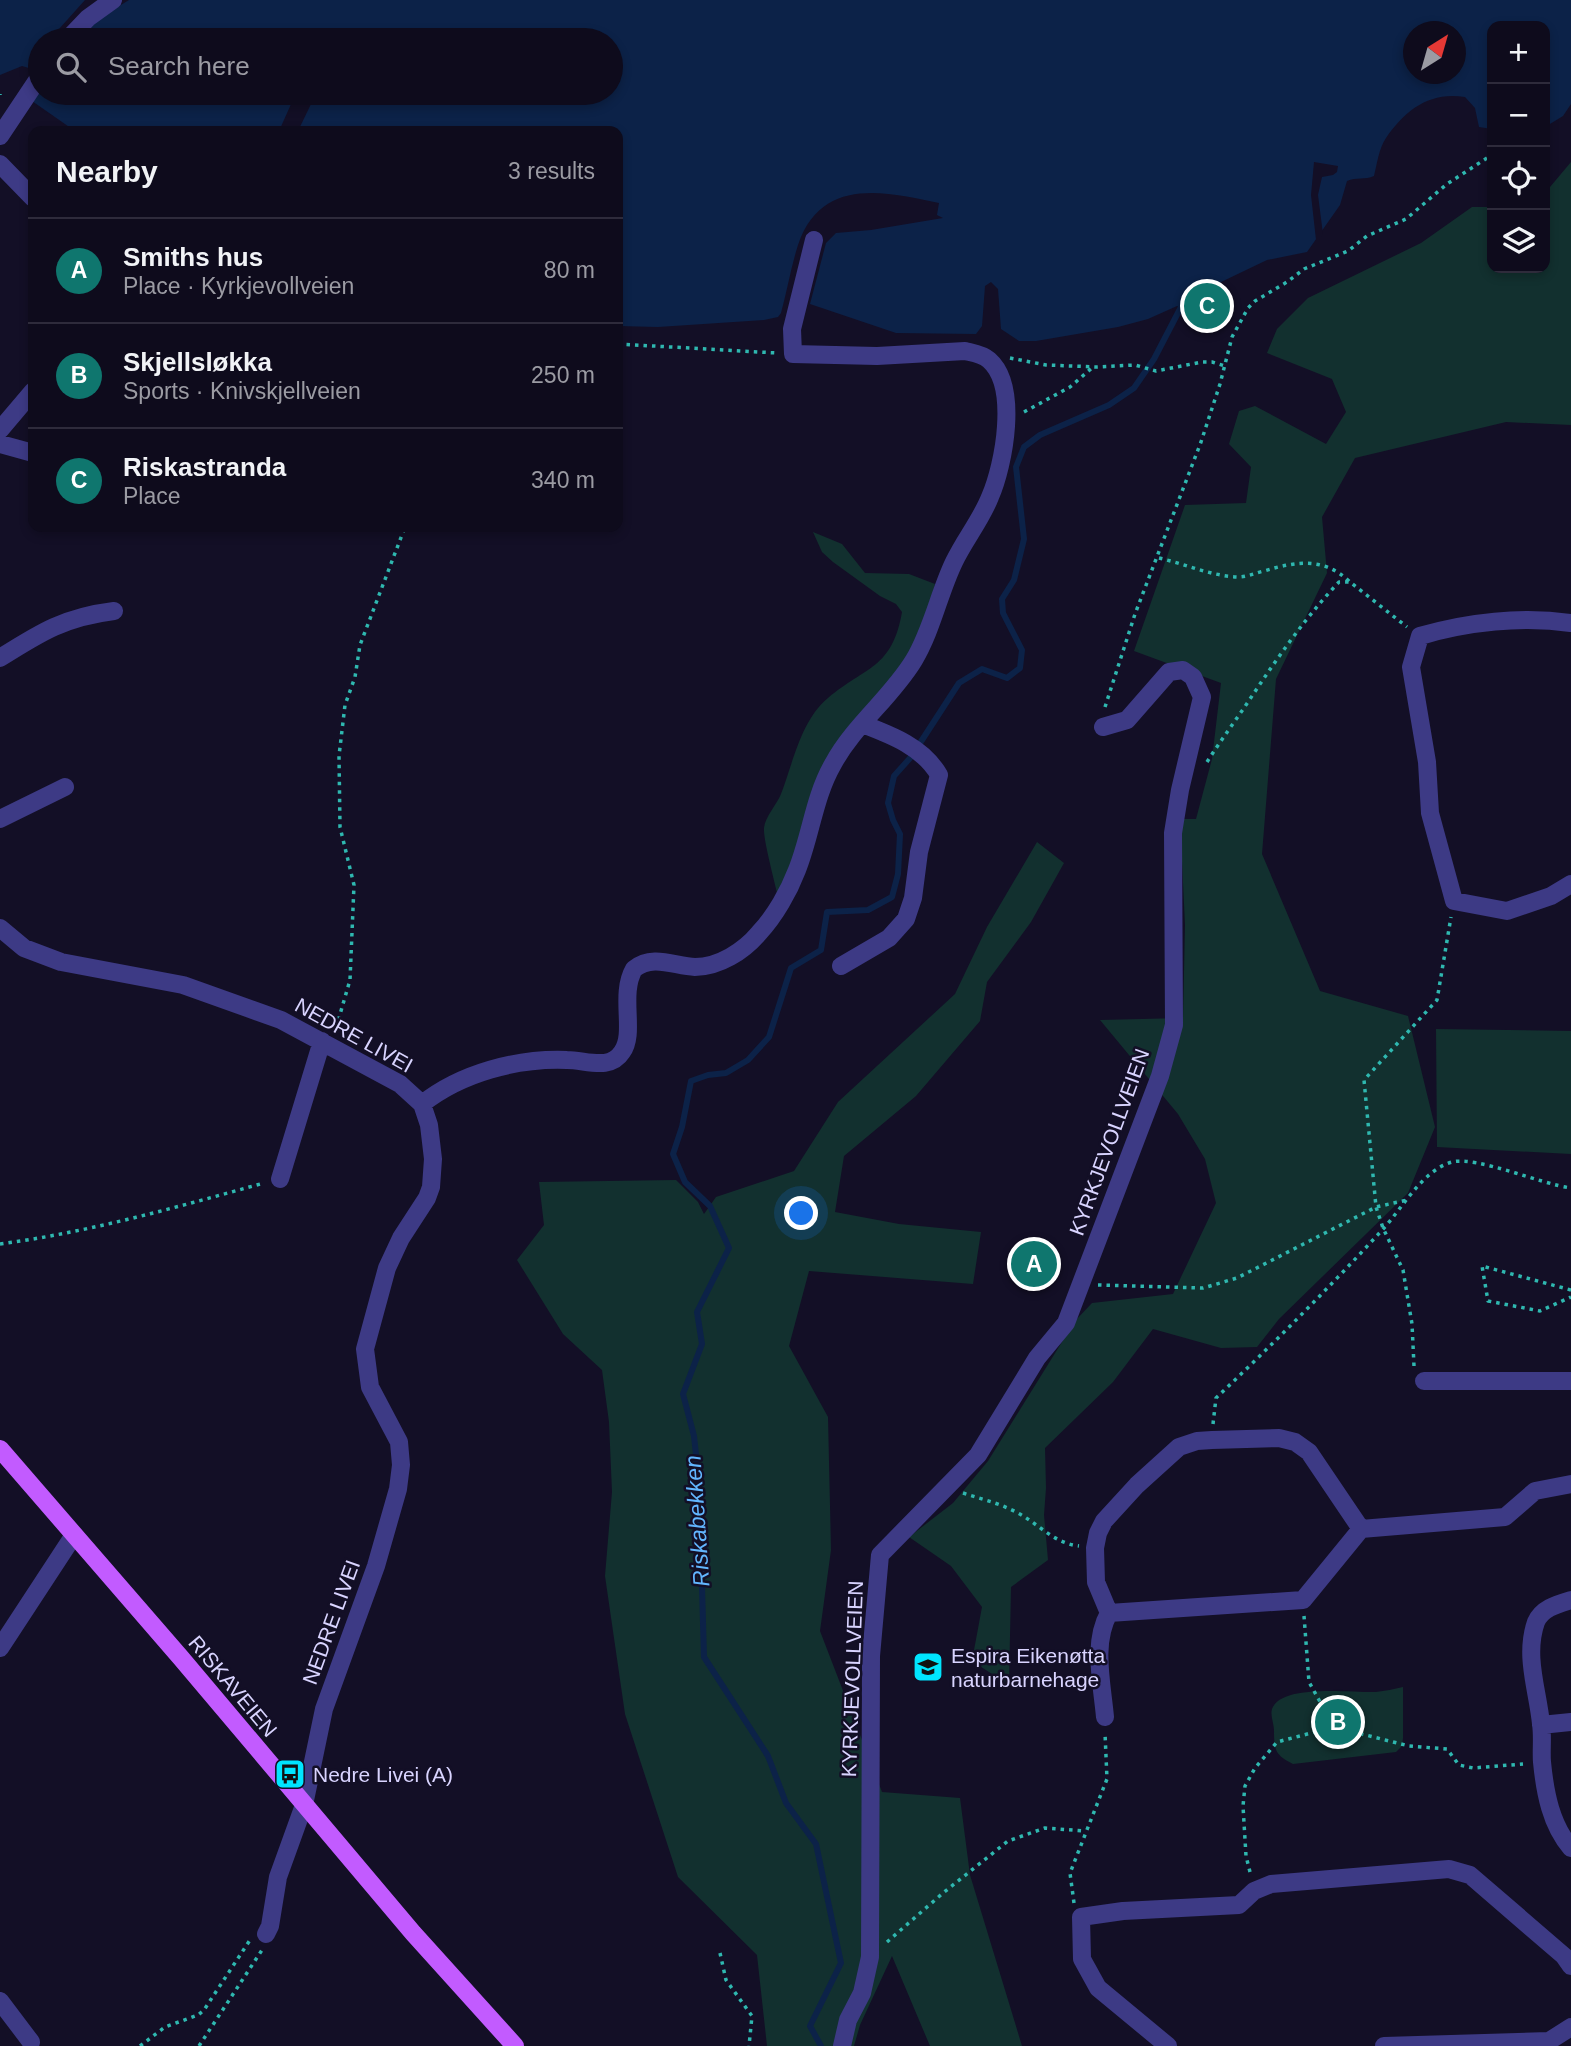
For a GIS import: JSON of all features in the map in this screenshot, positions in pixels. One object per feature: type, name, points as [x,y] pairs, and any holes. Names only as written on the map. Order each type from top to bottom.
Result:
[{"type":"main road","name":"RISKAVEIEN","points":[[0,1449],[455,1981],[515,2046]]},
{"type":"street","points":[[78,28],[113,0]]},
{"type":"street","points":[[0,136],[28,94]]},
{"type":"street","points":[[0,164],[28,193]]},
{"type":"street","points":[[422,1104],[437,1092],[467,1077],[521,1063],[568,1060],[598,1063],[617,1059],[628,1036],[628,986],[634,969],[648,961],[696,967],[713,964],[730,957],[747,945],[768,922],[797,870],[815,808],[832,765],[862,724],[889,696],[916,657],[953,564],[991,496],[1002,451],[1006,398],[1002,378],[988,359],[964,351],[877,356],[793,354],[792,329],[814,240]]},
{"type":"street","points":[[0,430],[28,397]]},
{"type":"street","points":[[0,444],[28,452]]},
{"type":"street","points":[[0,658],[37,634],[66,620],[85,614],[114,611]]},
{"type":"street","points":[[1571,624],[1542,619],[1456,627],[1420,636],[1411,667],[1427,762],[1430,813],[1454,901],[1507,911],[1551,896],[1571,884]]},
{"type":"street","name":"KYRKJEVOLLVEIEN","points":[[842,2046],[848,2020],[862,1993],[870,1957],[872,1656],[880,1555],[978,1455],[1037,1358],[1066,1323],[1160,1076],[1174,1025],[1172,833],[1202,697],[1193,677],[1184,670],[1169,672],[1127,720],[1103,727]]},
{"type":"street","points":[[841,966],[889,938],[906,919],[913,898],[919,852],[939,775],[931,761],[905,743],[862,724]]},
{"type":"street","points":[[0,819],[65,787]]},
{"type":"street","name":"NEDRE LIVEI","points":[[0,928],[24,948],[61,962],[183,985],[281,1020],[400,1084],[422,1104],[429,1125],[432,1147],[431,1187],[387,1268],[365,1349],[370,1387],[400,1442],[398,1489],[376,1566],[324,1709],[304,1805],[278,1877],[270,1926],[260,1934]]},
{"type":"street","points":[[280,1179],[326,1043]]},
{"type":"street","points":[[1424,1381],[1571,1381]]},
{"type":"street","points":[[1110,1613],[1096,1582],[1095,1549],[1104,1521],[1179,1447],[1197,1441],[1212,1440],[1279,1438],[1295,1442],[1309,1452],[1361,1529]]},
{"type":"street","points":[[1110,1613],[1303,1600],[1361,1529],[1505,1517],[1535,1491],[1571,1484]]},
{"type":"street","points":[[0,1648],[74,1535]]},
{"type":"street","points":[[1571,1600],[1550,1606],[1536,1620],[1531,1646],[1548,1803],[1560,1835],[1571,1849]]},
{"type":"street","points":[[1105,1717],[1099,1652],[1101,1626],[1110,1613]]},
{"type":"street","points":[[1541,1724],[1571,1722]]},
{"type":"street","points":[[1168,2046],[1098,1988],[1082,1959],[1081,1917],[1124,1910],[1239,1905],[1254,1891],[1271,1884],[1449,1869],[1470,1875],[1564,1956],[1571,1966]]},
{"type":"street","points":[[0,2001],[31,2042]]},
{"type":"street","points":[[1384,2046],[1549,2041],[1571,2027]]},
{"type":"path","points":[[1103,727],[1105,703],[1135,614],[1201,442],[1232,337],[1241,318],[1255,301],[1282,286],[1304,269],[1348,251],[1367,236],[1406,219],[1447,184],[1487,158]]},
{"type":"path","points":[[623,344],[793,354]]},
{"type":"path","points":[[979,354],[1046,365],[1135,365],[1156,371],[1202,362],[1225,366]]},
{"type":"path","points":[[1006,419],[1061,393],[1093,367]]},
{"type":"path","points":[[326,1043],[350,980],[354,885],[340,827],[339,756],[345,705],[355,677],[360,645],[403,532]]},
{"type":"path","points":[[1158,558],[1220,576],[1242,577],[1293,565],[1328,565],[1420,636]]},
{"type":"path","points":[[1200,772],[1289,640],[1339,582],[1350,582]]},
{"type":"path","points":[[1424,1381],[1414,1367],[1412,1324],[1403,1270],[1383,1228],[1377,1207],[1364,1080],[1437,1000],[1454,901]]},
{"type":"path","points":[[1212,1440],[1216,1398],[1383,1228],[1429,1175],[1452,1162],[1480,1164],[1571,1188]]},
{"type":"path","points":[[0,1244],[60,1235],[125,1220],[280,1179]]},
{"type":"path","points":[[1082,1285],[1203,1287],[1237,1278],[1377,1207],[1408,1199]]},
{"type":"path","points":[[1571,1290],[1482,1266],[1488,1301],[1540,1311],[1571,1297]]},
{"type":"path","points":[[947,1489],[1019,1513],[1046,1533],[1071,1545],[1095,1549]]},
{"type":"path","points":[[1303,1600],[1309,1682],[1334,1727]]},
{"type":"path","points":[[1081,1917],[1074,1908],[1070,1873],[1107,1779],[1105,1717]]},
{"type":"path","points":[[1254,1891],[1246,1856],[1243,1806],[1245,1786],[1255,1768],[1277,1742],[1334,1727],[1409,1746],[1447,1749],[1459,1765],[1466,1767],[1542,1763]]},
{"type":"path","points":[[870,1957],[1008,1841],[1045,1828],[1086,1832]]},
{"type":"path","points":[[140,2046],[165,2027],[198,2015],[204,2010],[260,1934]]},
{"type":"path","points":[[200,2046],[259,1958],[260,1934]]},
{"type":"path","points":[[720,1954],[726,1980],[752,2016],[749,2046]]},
{"type":"green space","points":[[1571,162],[1571,425],[1506,422],[1355,458],[1322,517],[1327,573],[1276,679],[1262,854],[1320,991],[1408,1016],[1435,1127],[1408,1193],[1279,1319],[1257,1347],[1221,1348],[1153,1329],[1113,1382],[1045,1448],[1044,1515],[1048,1560],[1011,1587],[1009,1685],[972,1661],[982,1607],[951,1566],[909,1537],[953,1503],[988,1461],[1075,1321],[1092,1303],[1173,1294],[1216,1203],[1205,1159],[1178,1114],[1100,1020],[1183,1018],[1185,925],[1180,819],[1196,819],[1212,759],[1221,683],[1134,651],[1185,505],[1246,503],[1251,467],[1229,444],[1239,411],[1255,406],[1326,444],[1346,412],[1332,379],[1267,353],[1277,329],[1308,298],[1421,243],[1472,207],[1487,207],[1487,273],[1550,273],[1550,187]]},
{"type":"green space","points":[[813,532],[842,544],[865,573],[909,574],[935,584],[921,631],[908,659],[889,685],[844,733],[778,897],[764,828],[781,794],[804,730],[828,698],[884,656],[898,631],[902,612],[896,604],[880,596],[833,562],[822,552]]},
{"type":"green space","points":[[1037,842],[1064,863],[1031,922],[987,982],[980,1021],[916,1096],[844,1156],[835,1212],[899,1224],[981,1232],[973,1284],[809,1271],[789,1346],[828,1417],[831,1550],[820,1631],[882,1792],[960,1798],[970,1875],[1022,2046],[930,2046],[892,1956],[860,2025],[854,2046],[767,2046],[757,1955],[678,1877],[625,1714],[605,1576],[612,1492],[609,1422],[602,1370],[563,1334],[517,1260],[544,1225],[539,1182],[676,1180],[698,1202],[704,1214],[716,1197],[794,1171],[838,1102],[955,994],[987,927]]},
{"type":"green space","points":[[1436,1029],[1571,1031],[1571,1154],[1437,1147]]},
{"type":"green space","points":[[1403,1687],[1403,1738],[1402,1746],[1396,1752],[1293,1764],[1282,1758],[1277,1751],[1272,1709],[1278,1701],[1303,1692],[1376,1692]]},
{"type":"water","points":[[0,0],[85,0],[60,28],[28,28],[28,68],[22,66],[0,75]]},
{"type":"water","points":[[129,0],[1571,0],[1571,104],[1563,116],[1550,124],[1550,21],[1487,21],[1487,128],[1479,127],[1475,108],[1465,97],[1452,96],[1430,100],[1410,111],[1393,128],[1380,151],[1374,176],[1347,181],[1340,205],[1307,252],[1267,260],[1219,283],[1184,309],[1177,306],[1148,319],[1118,327],[1036,341],[1019,341],[1001,329],[998,289],[991,282],[985,286],[982,326],[976,334],[896,333],[810,304],[826,243],[836,233],[943,218],[937,215],[939,203],[876,193],[856,194],[838,199],[822,208],[808,223],[798,245],[778,317],[658,327],[623,326],[623,126],[300,126],[311,105],[623,105],[623,28],[87,28]]},
{"type":"water","points":[[38,105],[291,105],[281,126],[68,126]]},
{"type":"pier","points":[[1314,162],[1338,166],[1333,175],[1322,177],[1318,195],[1323,234],[1319,240],[1316,240],[1311,195]]},
{"type":"waterway","name":"Riskabekken","points":[[821,2046],[810,2026],[841,1963],[816,1844],[786,1803],[768,1756],[704,1657],[699,1482],[694,1436],[683,1394],[702,1344],[697,1312],[729,1248],[710,1206],[685,1182],[673,1154],[682,1127],[691,1081],[726,1073],[748,1060],[769,1037],[791,968],[821,950],[827,912],[868,910],[892,897],[898,874],[900,834],[888,803],[894,776],[911,757],[959,683],[982,669],[1007,678],[1020,668],[1022,650],[1003,613],[1002,599],[1014,580],[1024,539],[1016,467],[1024,447],[1040,435],[1109,405],[1134,388],[1154,359],[1181,307]]},
{"type":"place","name":"Riskastranda","points":[[1207,306]]},
{"type":"place","name":"Smiths hus","points":[[1034,1264]]},
{"type":"place","name":"Espira Eikenøtta naturbarnehage","points":[[928,1667]]},
{"type":"place","name":"Skjellsløkka","points":[[1338,1722]]},
{"type":"place","name":"Nedre Livei (A)","points":[[290,1774]]}]
